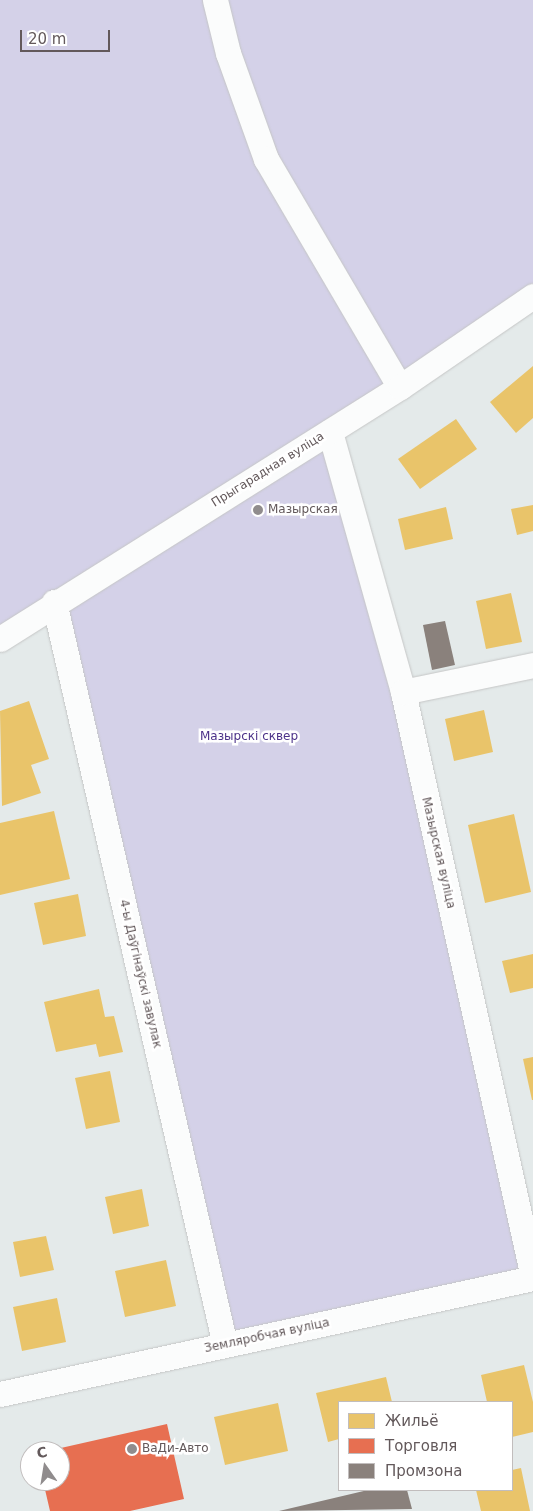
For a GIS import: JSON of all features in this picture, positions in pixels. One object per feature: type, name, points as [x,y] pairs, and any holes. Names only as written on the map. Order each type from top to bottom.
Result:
[{"type":"street","points":[[215,0],[228,53],[266,159],[400,387]]},
{"type":"street","name":"Прыгарадная вуліца","points":[[0,639],[54,602],[400,387],[533,296]]},
{"type":"street","name":"Мазырская вуліца","points":[[330,432],[402,692],[533,1278]]},
{"type":"street","name":"4-ы Даўгінаўскі завулак","points":[[54,602],[225,1345]]},
{"type":"street","points":[[402,692],[533,665]]},
{"type":"street","name":"Земляробчая вуліца","points":[[0,1394],[533,1278]]},
{"type":"green space","points":[[0,0],[533,0],[533,292],[0,635]]},
{"type":"green space","name":"Мазырскі сквер","points":[[330,432],[533,1277],[225,1345],[54,602]]},
{"type":"building: Жильё","points":[[533,366],[533,418],[516,433],[490,402]]},
{"type":"building: Жильё","points":[[456,419],[477,449],[420,489],[398,459]]},
{"type":"building: Жильё","points":[[533,505],[533,531],[517,535],[511,509]]},
{"type":"building: Жильё","points":[[446,507],[453,539],[405,550],[398,519]]},
{"type":"building: Жильё","points":[[511,593],[522,642],[486,649],[476,601]]},
{"type":"building: Жильё","points":[[29,701],[49,759],[31,765],[41,793],[2,806],[0,711]]},
{"type":"building: Жильё","points":[[484,710],[493,752],[454,761],[445,719]]},
{"type":"building: Жильё","points":[[54,811],[70,879],[0,895],[0,823]]},
{"type":"building: Жильё","points":[[514,814],[531,892],[485,903],[468,825]]},
{"type":"building: Жильё","points":[[78,894],[86,936],[43,945],[34,903]]},
{"type":"building: Жильё","points":[[533,954],[533,988],[510,993],[502,961]]},
{"type":"building: Жильё","points":[[99,989],[105,1017],[114,1016],[123,1052],[99,1057],[96,1044],[56,1052],[44,1002]]},
{"type":"building: Жильё","points":[[533,1057],[533,1100],[532,1100],[523,1059]]},
{"type":"building: Жильё","points":[[110,1071],[120,1122],[86,1129],[75,1078]]},
{"type":"building: Жильё","points":[[142,1189],[149,1226],[113,1234],[105,1197]]},
{"type":"building: Жильё","points":[[46,1236],[54,1270],[20,1277],[13,1242]]},
{"type":"building: Жильё","points":[[166,1260],[176,1306],[125,1317],[115,1271]]},
{"type":"building: Жильё","points":[[57,1298],[66,1342],[22,1351],[13,1307]]},
{"type":"building: Жильё","points":[[524,1365],[533,1402],[533,1432],[513,1437],[513,1401],[487,1401],[481,1375]]},
{"type":"building: Жильё","points":[[386,1377],[392,1401],[338,1401],[338,1439],[328,1442],[316,1393]]},
{"type":"building: Жильё","points":[[278,1403],[288,1451],[225,1465],[214,1417]]},
{"type":"building: Жильё","points":[[521,1468],[530,1511],[481,1511],[476,1491],[513,1491],[513,1470]]},
{"type":"building: Торговля","points":[[167,1424],[184,1499],[130,1511],[50,1511],[45,1491],[70,1491],[70,1446]]},
{"type":"building: Промзона","points":[[445,621],[455,665],[432,670],[423,625]]},
{"type":"building: Промзона","points":[[364,1491],[407,1491],[412,1509],[279,1511]]},
{"type":"place","name":"Мазырская","points":[[258,510]]},
{"type":"place","name":"ВаДи-Авто","points":[[132,1449]]}]
